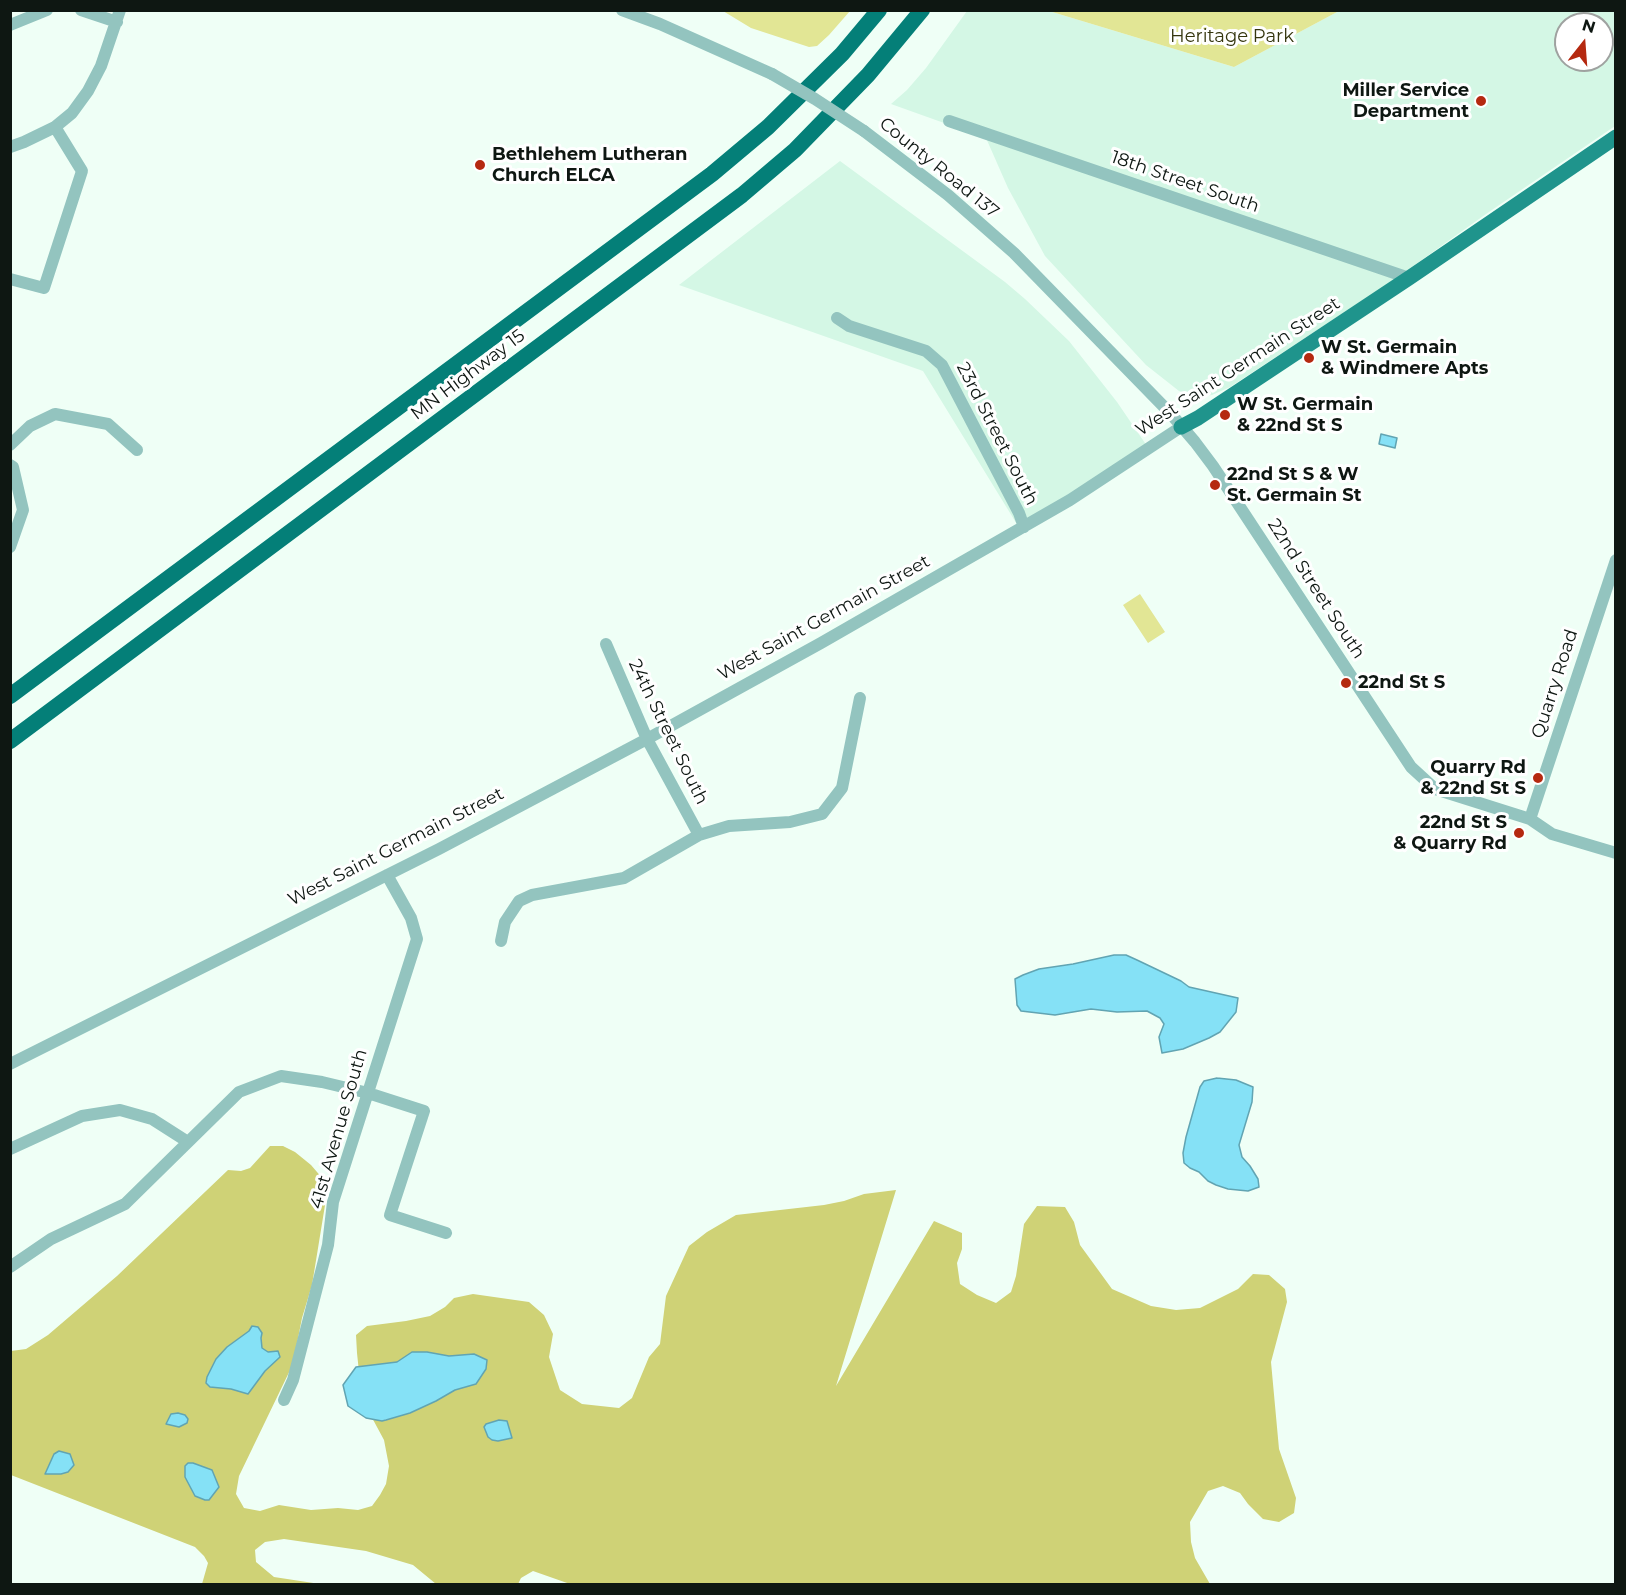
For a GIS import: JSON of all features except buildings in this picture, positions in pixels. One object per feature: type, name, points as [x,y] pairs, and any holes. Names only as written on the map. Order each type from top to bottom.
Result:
[{"type":"highway","name":"MN Highway 15","points":[[10,696],[712,174],[768,127],[842,54],[879,10]]},
{"type":"highway","name":"MN Highway 15","points":[[10,741],[742,195],[795,150],[868,75],[922,10]]},
{"type":"main road","name":"West Saint Germain Street","points":[[1182,426],[1198,418],[1409,278],[1616,137]]},
{"type":"street","points":[[10,25],[47,10]]},
{"type":"street","points":[[10,147],[55,127],[72,113],[88,91],[101,66],[118,16],[81,10]]},
{"type":"street","name":"County Road 137","points":[[622,10],[660,24],[772,74],[864,131],[948,195],[1014,254],[1182,426]]},
{"type":"street","name":"18th Street South","points":[[949,121],[1409,278]]},
{"type":"street","points":[[10,279],[44,288],[82,171],[55,127]]},
{"type":"street","name":"23rd Street South","points":[[837,318],[849,326],[926,351],[942,365],[1019,513],[1024,527]]},
{"type":"street","points":[[10,445],[30,426],[55,414],[108,424],[137,450]]},
{"type":"street","name":"West Saint Germain Street","points":[[10,1064],[440,849],[647,739],[826,640],[1077,496],[1182,426]]},
{"type":"street","name":"22nd Street South","points":[[1182,426],[1235,499],[1411,767],[1435,789],[1530,819],[1552,834],[1616,854]]},
{"type":"street","points":[[10,465],[13,467],[23,510],[10,547]]},
{"type":"street","name":"Quarry Road","points":[[1530,819],[1616,560]]},
{"type":"street","name":"24th Street South","points":[[606,644],[647,739],[699,835]]},
{"type":"street","points":[[501,941],[505,922],[519,901],[532,895],[624,878],[699,835],[729,826],[790,822],[822,814],[842,788],[860,698]]},
{"type":"street","name":"41st Avenue South","points":[[284,1400],[293,1380],[328,1245],[333,1202],[417,939],[411,918],[387,875]]},
{"type":"street","points":[[10,1267],[51,1239],[125,1204],[239,1092],[281,1076],[322,1082],[368,1093],[424,1111],[390,1215],[446,1233]]},
{"type":"street","points":[[10,1149],[82,1116],[120,1110],[152,1119],[188,1142]]},
{"type":"shaded area","points":[[967,11],[1049,11],[1234,67],[1339,11],[1615,11],[1615,126],[1395,279],[1230,387],[1212,395],[1196,397],[1179,391],[1146,365],[1045,256],[1008,188],[986,138],[891,104],[926,68]]},
{"type":"shaded area","points":[[840,161],[1025,299],[1069,341],[1117,402],[1147,446],[1018,526],[923,371],[679,285]]},
{"type":"green space","points":[[723,11],[850,11],[817,46],[809,47],[751,28]]},
{"type":"green space","name":"Heritage Park","points":[[1049,11],[1339,11],[1234,67]]},
{"type":"green space","points":[[1140,594],[1165,632],[1148,643],[1123,605]]},
{"type":"green space","points":[[270,1146],[283,1146],[311,1165],[323,1179],[326,1199],[312,1285],[302,1318],[293,1364],[239,1476],[236,1494],[244,1508],[260,1511],[279,1505],[311,1510],[338,1508],[358,1510],[372,1506],[380,1495],[386,1484],[389,1466],[384,1440],[361,1391],[357,1353],[356,1335],[367,1326],[430,1316],[454,1298],[473,1294],[529,1302],[544,1315],[553,1334],[549,1357],[560,1390],[582,1404],[619,1408],[632,1398],[649,1357],[660,1344],[666,1296],[689,1246],[736,1215],[824,1205],[864,1194],[896,1190],[836,1386],[934,1221],[962,1233],[962,1249],[957,1263],[960,1284],[996,1303],[1011,1292],[1016,1276],[1024,1224],[1037,1206],[1065,1207],[1074,1222],[1080,1245],[1112,1289],[1151,1306],[1176,1310],[1200,1308],[1238,1289],[1253,1274],[1269,1275],[1285,1289],[1287,1302],[1271,1362],[1279,1449],[1296,1498],[1294,1513],[1279,1522],[1263,1519],[1240,1493],[1223,1486],[1208,1491],[1190,1522],[1195,1558],[1210,1584],[570,1584],[533,1571],[521,1578],[518,1584],[436,1584],[413,1565],[366,1551],[284,1539],[265,1542],[255,1550],[256,1562],[274,1577],[320,1584],[202,1584],[208,1563],[195,1547],[11,1475],[11,1351],[26,1349],[48,1335],[117,1276],[228,1170],[241,1171],[250,1168]]},
{"type":"water","points":[[1381,434],[1397,438],[1395,448],[1379,444]]},
{"type":"water","points":[[1114,955],[1126,955],[1189,987],[1238,998],[1236,1012],[1220,1032],[1183,1049],[1162,1053],[1159,1037],[1164,1024],[1160,1018],[1147,1011],[1117,1012],[1091,1009],[1055,1015],[1021,1011],[1017,1005],[1015,979],[1039,969]]},
{"type":"water","points":[[1217,1078],[1236,1080],[1253,1087],[1252,1102],[1239,1145],[1242,1157],[1258,1179],[1259,1187],[1248,1191],[1216,1185],[1184,1163],[1186,1137],[1200,1087],[1204,1081]]},
{"type":"water","points":[[252,1326],[258,1327],[262,1333],[262,1348],[268,1352],[278,1351],[280,1357],[265,1371],[248,1394],[231,1389],[210,1387],[206,1383],[207,1377],[216,1359]]},
{"type":"water","points":[[412,1352],[449,1356],[474,1354],[487,1360],[486,1369],[476,1384],[455,1390],[410,1413],[386,1420],[366,1418],[348,1406],[343,1385],[356,1367],[397,1362]]},
{"type":"water","points":[[171,1414],[185,1415],[188,1419],[187,1423],[179,1427],[166,1424]]},
{"type":"water","points":[[499,1420],[507,1421],[512,1438],[498,1441],[488,1437],[484,1427],[486,1424]]},
{"type":"water","points":[[59,1451],[70,1454],[74,1465],[68,1472],[45,1474],[54,1454]]},
{"type":"water","points":[[188,1463],[212,1470],[219,1487],[209,1500],[195,1496],[185,1477],[185,1466]]},
{"type":"place","name":"Miller Service Department","points":[[1481,101]]},
{"type":"place","name":"Bethlehem Lutheran Church ELCA","points":[[480,165]]},
{"type":"place","name":"W St. Germain & Windmere Apts","points":[[1309,358]]},
{"type":"place","name":"W St. Germain & 22nd St S","points":[[1225,415]]},
{"type":"place","name":"22nd St S & W St. Germain St","points":[[1215,485]]},
{"type":"place","name":"22nd St S","points":[[1346,683]]},
{"type":"place","name":"Quarry Rd & 22nd St S","points":[[1538,778]]},
{"type":"place","name":"22nd St S & Quarry Rd","points":[[1519,833]]}]
